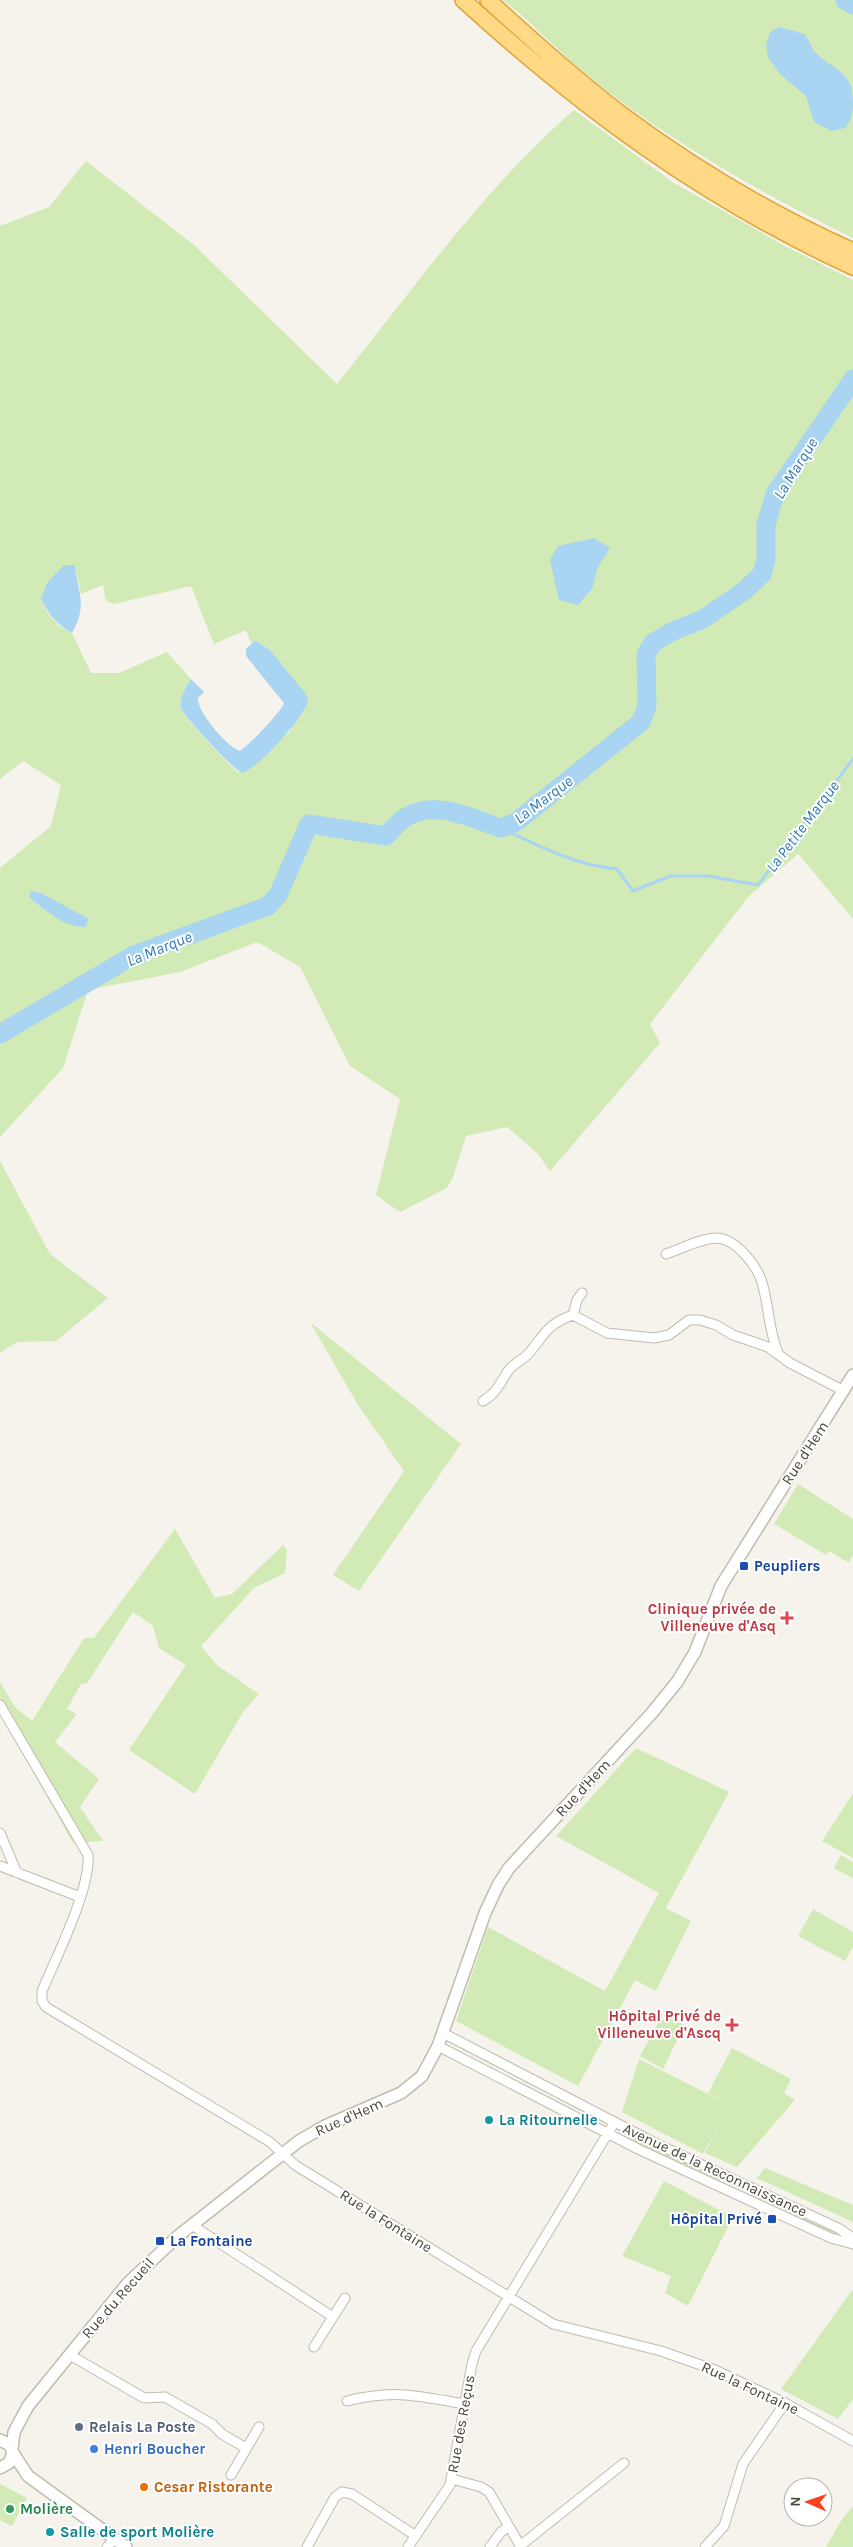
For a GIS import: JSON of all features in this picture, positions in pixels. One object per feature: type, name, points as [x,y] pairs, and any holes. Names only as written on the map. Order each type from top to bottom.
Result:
[{"type":"highway","points":[[463,0],[557,83],[654,155],[748,212],[853,267]]},
{"type":"highway","points":[[488,0],[596,94],[670,149],[775,212],[853,251]]},
{"type":"street","points":[[666,1254],[712,1239],[722,1239],[737,1248],[754,1267],[762,1282],[769,1326],[778,1353]]},
{"type":"street","points":[[573,1316],[576,1303],[582,1293]]},
{"type":"street","points":[[483,1401],[493,1394],[512,1367],[529,1353],[546,1330],[556,1322],[573,1316],[607,1333],[654,1338],[669,1335],[689,1320],[700,1320],[716,1325],[733,1336],[764,1345],[787,1361],[844,1391]]},
{"type":"street","name":"Rue d'Hem","points":[[281,2153],[318,2130],[407,2090],[426,2071],[443,2033],[484,1913],[498,1885],[509,1868],[651,1714],[677,1682],[695,1652],[721,1586],[853,1375]]},
{"type":"street","name":"Rue la Fontaine","points":[[0,1705],[88,1855],[88,1870],[80,1897],[42,1991],[44,2004],[270,2142],[295,2165],[559,2327],[680,2357],[740,2381],[785,2403],[853,2442]]},
{"type":"street","points":[[0,1833],[17,1872]]},
{"type":"street","points":[[0,1866],[80,1897]]},
{"type":"street","name":"Avenue de la Reconnaissance","points":[[443,2033],[614,2123],[838,2228],[853,2238]]},
{"type":"street","name":"Avenue de la Reconnaissance","points":[[438,2046],[609,2134],[831,2238],[853,2244]]},
{"type":"street","name":"Rue des Reçus","points":[[408,2547],[446,2493],[452,2479],[474,2355],[614,2123]]},
{"type":"street","name":"Rue du Recueil","points":[[0,2436],[28,2406],[132,2278],[192,2225],[281,2153]]},
{"type":"street","points":[[192,2225],[332,2317]]},
{"type":"street","points":[[314,2347],[344,2298]]},
{"type":"street","name":"Rue du Recueil","points":[[70,2355],[144,2398],[165,2397],[212,2424],[222,2434],[246,2448]]},
{"type":"street","points":[[347,2401],[380,2394],[396,2394],[465,2404]]},
{"type":"street","points":[[706,2547],[724,2526],[743,2464],[785,2403]]},
{"type":"street","name":"Rue du Recueil","points":[[13,2451],[14,2432],[28,2406]]},
{"type":"street","points":[[231,2475],[259,2427]]},
{"type":"street","points":[[0,2440],[8,2443],[18,2464],[28,2476],[117,2545]]},
{"type":"street","points":[[1,2468],[9,2464],[13,2451]]},
{"type":"street","points":[[452,2479],[482,2487],[489,2492],[520,2546],[624,2463]]},
{"type":"street","points":[[1,2468],[28,2476]]},
{"type":"street","points":[[307,2547],[335,2497],[342,2492],[352,2494],[416,2536]]},
{"type":"street","points":[[490,2547],[501,2532],[508,2527]]},
{"type":"green space","points":[[503,0],[853,0],[853,238],[784,203],[683,144],[588,76]]},
{"type":"green space","points":[[574,110],[674,183],[785,246],[853,280],[853,919],[798,854],[748,897],[650,1024],[660,1043],[550,1171],[538,1154],[507,1127],[466,1136],[453,1177],[447,1188],[400,1212],[376,1195],[400,1099],[350,1066],[300,967],[257,942],[180,972],[88,990],[63,1068],[0,1137],[0,868],[51,826],[61,785],[23,761],[0,779],[0,226],[49,207],[86,161],[194,245],[337,384],[449,242],[509,173]],"holes":[[[75,565],[81,594],[103,585],[106,601],[114,604],[191,586],[214,644],[246,630],[251,643],[255,640],[270,650],[306,694],[290,731],[250,769],[245,772],[238,772],[207,741],[181,708],[183,693],[191,679],[167,652],[119,673],[91,673],[72,633],[59,626],[49,615],[41,599]]]},
{"type":"green space","points":[[0,1161],[50,1254],[108,1298],[56,1341],[17,1342],[0,1353]]},
{"type":"green space","points":[[310,1322],[461,1444],[359,1591],[333,1575],[404,1471],[358,1405]]},
{"type":"green space","points":[[798,1484],[853,1519],[853,1555],[849,1563],[829,1551],[826,1555],[774,1524]]},
{"type":"green space","points":[[175,1529],[215,1598],[232,1594],[283,1545],[287,1550],[285,1573],[254,1588],[201,1646],[217,1665],[259,1694],[243,1712],[195,1794],[129,1750],[186,1665],[159,1648],[153,1626],[133,1612],[87,1683],[81,1684],[67,1709],[77,1714],[55,1742],[99,1779],[80,1807],[103,1841],[73,1843],[2,1716],[0,1717],[0,1682],[15,1707],[32,1721],[84,1638],[94,1638]]},
{"type":"green space","points":[[636,1748],[729,1792],[666,1908],[691,1921],[656,1991],[635,1980],[578,2086],[456,2021],[488,1927],[605,1991],[659,1893],[556,1836]]},
{"type":"green space","points":[[853,1793],[853,1858],[822,1841]]},
{"type":"green space","points":[[841,1855],[853,1862],[853,1878],[834,1868]]},
{"type":"green space","points":[[813,1909],[853,1932],[853,1947],[845,1961],[798,1936]]},
{"type":"green space","points":[[677,2019],[684,2026],[663,2069],[640,2056],[660,2020]]},
{"type":"green space","points":[[732,2048],[791,2079],[784,2093],[795,2100],[737,2167],[705,2153],[724,2116],[703,2154],[622,2112],[639,2059],[730,2105],[708,2093]]},
{"type":"green space","points":[[629,2133],[722,2177],[719,2183],[626,2140]]},
{"type":"green space","points":[[765,2168],[853,2205],[853,2222],[757,2178]]},
{"type":"green space","points":[[664,2181],[733,2217],[688,2306],[665,2293],[671,2276],[622,2256]]},
{"type":"green space","points":[[754,2192],[832,2228],[843,2236],[843,2239],[751,2199]]},
{"type":"green space","points":[[853,2289],[853,2399],[838,2419],[781,2389]]},
{"type":"green space","name":"Molière","points":[[0,2484],[27,2498],[12,2526],[0,2520]]},
{"type":"green space","points":[[853,2506],[853,2547],[826,2547],[841,2521]]},
{"type":"water","points":[[780,27],[804,34],[816,53],[842,73],[850,84],[853,110],[845,128],[832,131],[814,122],[806,96],[780,74],[768,57],[766,45],[770,32]]},
{"type":"water","points":[[594,538],[610,548],[598,567],[592,589],[578,605],[559,600],[550,560],[558,546]]},
{"type":"water","points":[[64,565],[75,565],[81,599],[80,614],[72,633],[54,619],[41,599],[47,583]]},
{"type":"water","points":[[255,640],[270,650],[306,694],[308,702],[298,720],[269,753],[242,773],[199,731],[180,705],[183,693],[191,679],[204,692],[198,698],[202,711],[220,735],[233,748],[239,751],[256,737],[284,703],[246,656],[246,649]]},
{"type":"water","points":[[31,891],[41,893],[89,919],[85,927],[70,924],[55,917],[29,897]]},
{"type":"water","points":[[137,950],[140,956],[105,970],[0,1032],[0,1025],[102,965]]},
{"type":"waterway","name":"La Marque","points":[[845,0],[853,5]]},
{"type":"waterway","name":"La Marque","points":[[0,1034],[134,955],[268,906],[278,895],[309,824],[386,836],[406,817],[417,812],[429,810],[454,812],[501,828],[516,822],[641,722],[647,706],[646,654],[653,643],[671,632],[703,619],[744,591],[762,574],[766,560],[766,525],[775,494],[853,379]]},
{"type":"waterway","name":"La Petite Marque","points":[[501,828],[571,859],[617,869],[633,891],[670,876],[708,876],[758,885],[853,759]]},
{"type":"place","name":"Peupliers","points":[[744,1566]]},
{"type":"place","name":"Clinique privée de Villeneuve d'Asq","points":[[787,1618]]},
{"type":"place","name":"Hôpital Privé de Villeneuve d'Ascq","points":[[732,2025]]},
{"type":"place","name":"La Ritournelle","points":[[489,2120]]},
{"type":"place","name":"Hôpital Privé","points":[[772,2219]]},
{"type":"place","name":"La Fontaine","points":[[160,2241]]},
{"type":"place","name":"Relais La Poste","points":[[79,2427]]},
{"type":"place","name":"Henri Boucher","points":[[94,2449]]},
{"type":"place","name":"Cesar Ristorante","points":[[144,2487]]},
{"type":"place","name":"Molière","points":[[10,2509]]},
{"type":"place","name":"Salle de sport Molière","points":[[50,2532]]}]
